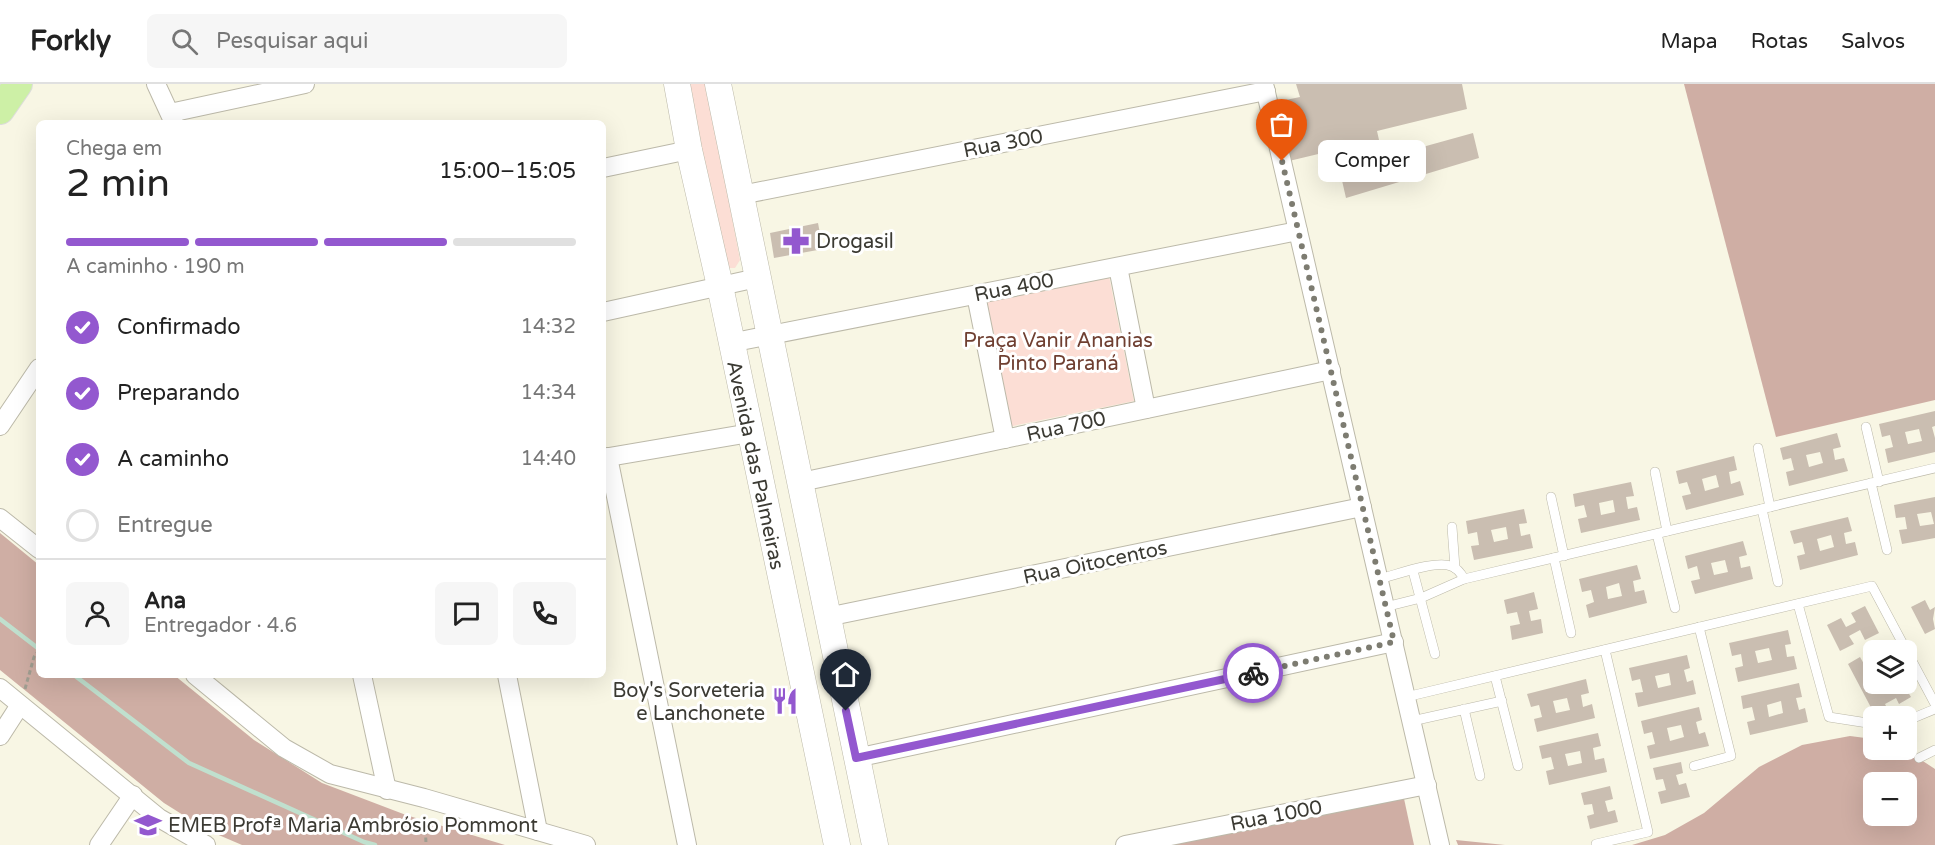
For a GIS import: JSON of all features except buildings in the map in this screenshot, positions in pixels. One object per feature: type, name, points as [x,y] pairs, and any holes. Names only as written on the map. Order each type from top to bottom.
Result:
[{"type":"main road","points":[[0,110],[18,84]]},
{"type":"street","points":[[156,84],[172,118],[305,84]]},
{"type":"street","name":"Avenida das Palmeiras","points":[[677,84],[689,150],[720,286],[730,344],[837,845]]},
{"type":"street","name":"Avenida das Palmeiras","points":[[718,84],[875,845]]},
{"type":"street","points":[[1265,87],[1440,845]]},
{"type":"street","name":"Rua 300","points":[[741,195],[1265,87]]},
{"type":"street","points":[[606,167],[689,150]]},
{"type":"street","name":"Rua 400","points":[[730,344],[1298,231]]},
{"type":"street","points":[[1118,267],[1146,409]]},
{"type":"street","points":[[606,311],[757,278]]},
{"type":"street","points":[[976,295],[1005,439]]},
{"type":"street","name":"Rua 700","points":[[801,482],[1330,370]]},
{"type":"street","points":[[0,426],[36,372]]},
{"type":"street","points":[[606,458],[750,433]]},
{"type":"street","points":[[606,463],[687,845]]},
{"type":"street","name":"Rua Oitocentos","points":[[827,617],[1362,507]]},
{"type":"street","points":[[0,518],[36,547]]},
{"type":"street","points":[[856,758],[1394,642]]},
{"type":"street","points":[[199,678],[284,748],[330,774],[424,798],[586,845]]},
{"type":"street","points":[[363,678],[387,790]]},
{"type":"street","points":[[508,678],[538,831]]},
{"type":"street","points":[[0,688],[159,818],[206,845]]},
{"type":"street","points":[[0,736],[20,705]]},
{"type":"street","name":"Rua 1000","points":[[1125,845],[1426,785]]},
{"type":"street","points":[[99,845],[133,795]]},
{"type":"lane","points":[[1866,427],[1887,550]]},
{"type":"lane","points":[[1758,448],[1778,582]]},
{"type":"lane","points":[[1385,607],[1421,598],[1464,579],[1935,468]]},
{"type":"lane","points":[[1654,472],[1667,531]]},
{"type":"lane","points":[[1551,497],[1571,633]]},
{"type":"lane","points":[[1452,527],[1455,568]]},
{"type":"lane","points":[[1657,534],[1675,608]]},
{"type":"lane","points":[[1379,579],[1439,564],[1455,568],[1464,579]]},
{"type":"lane","points":[[1413,571],[1435,654]]},
{"type":"lane","points":[[1406,697],[1872,586],[1935,704]]},
{"type":"lane","points":[[1798,604],[1829,717],[1863,722]]},
{"type":"lane","points":[[1694,766],[1731,756],[1699,627]]},
{"type":"lane","points":[[1596,844],[1648,832],[1605,650]]},
{"type":"lane","points":[[1495,676],[1518,766]]},
{"type":"lane","points":[[1412,721],[1502,701]]},
{"type":"lane","points":[[1464,709],[1480,776]]},
{"type":"lane","points":[[1917,716],[1935,709]]},
{"type":"lane","points":[[1919,758],[1935,750]]},
{"type":"path","points":[[20,705],[36,654]]},
{"type":"path","points":[[424,798],[426,845]]},
{"type":"green space","points":[[683,84],[707,84],[740,260],[735,268],[729,268],[726,265]]},
{"type":"green space","name":"Praça Vanir Ananias Pinto Paraná","points":[[1109,276],[1134,401],[1008,427],[983,303]]},
{"type":"shaded area","points":[[1684,84],[1935,84],[1935,400],[1776,437]]},
{"type":"shaded area","points":[[0,533],[36,563],[36,678],[178,678],[254,740],[322,783],[406,815],[505,845],[242,845],[207,830],[164,803],[0,670]]},
{"type":"shaded area","points":[[1850,736],[1863,738],[1863,760],[1917,760],[1917,757],[1935,769],[1935,845],[1632,845],[1665,835],[1704,813],[1759,767],[1802,745]]},
{"type":"shaded area","points":[[1403,794],[1414,845],[1150,845]]},
{"type":"shaded area","points":[[1456,840],[1505,845],[1458,845]]},
{"type":"waterway","points":[[0,619],[36,647]]},
{"type":"waterway","points":[[78,678],[189,763],[375,845]]},
{"type":"way so far","points":[[1253,673],[1394,642],[1282,161]]},
{"type":"place","name":"Comper","points":[[1282,161]]},
{"type":"place","name":"Drogasil","points":[[796,241]]},
{"type":"place","name":"Boy's Sorveteria e Lanchonete","points":[[785,701]]},
{"type":"place","name":"EMEB Profª Maria Ambrósio Pommont","points":[[148,825]]},
{"type":"route","points":[[846,711],[856,758],[1253,673]]}]
